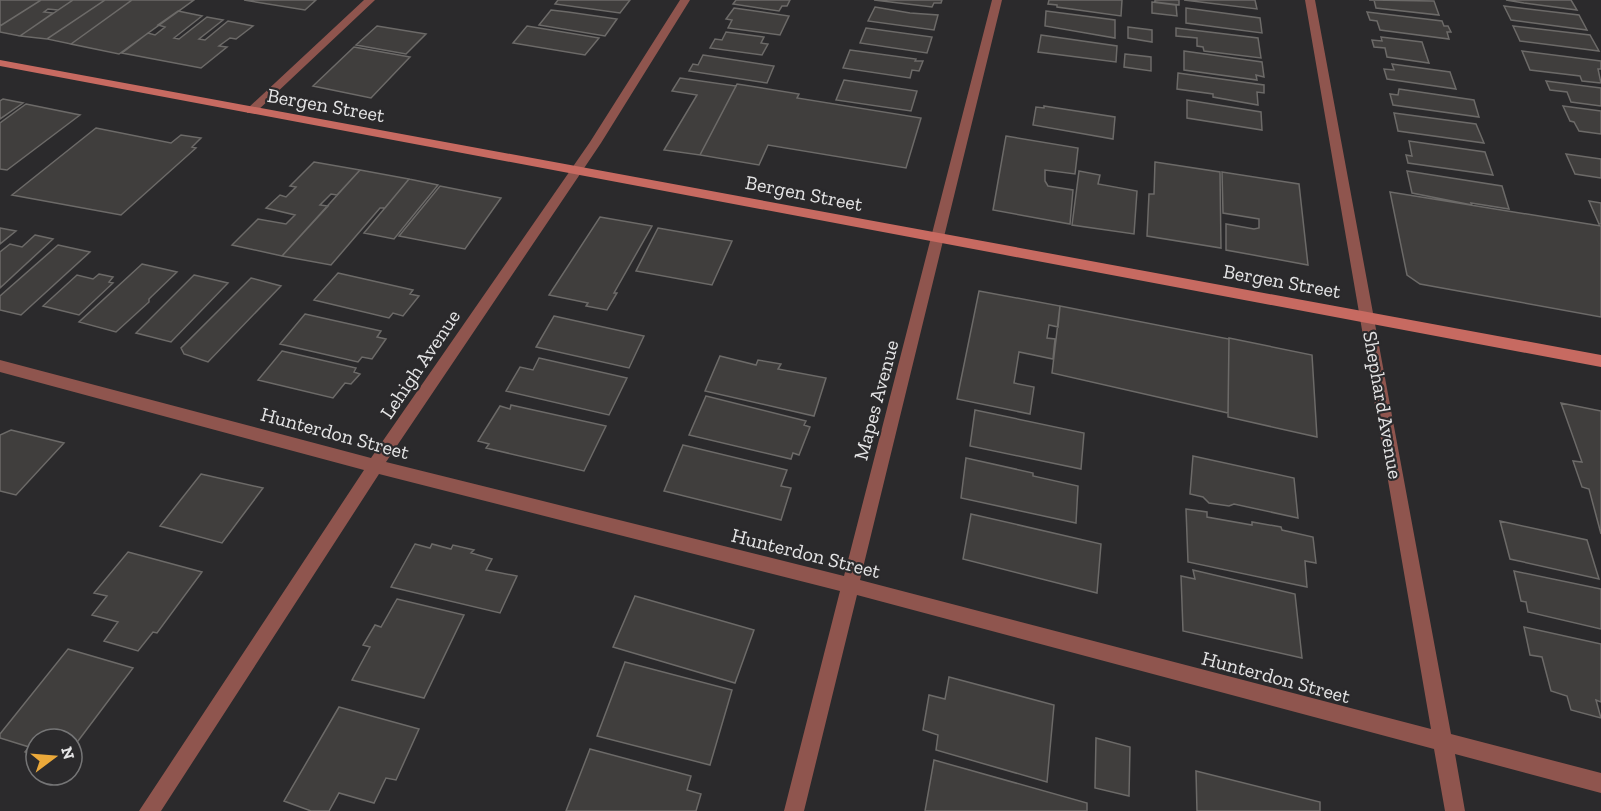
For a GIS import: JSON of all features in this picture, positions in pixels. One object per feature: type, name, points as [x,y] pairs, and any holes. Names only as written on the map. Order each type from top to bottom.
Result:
[{"type":"main road","name":"Bergen Street","points":[[0,63],[1601,361]]},
{"type":"street","points":[[251,111],[370,0]]},
{"type":"street","name":"Lehigh Avenue","points":[[149,811],[375,466],[577,169],[685,0]]},
{"type":"street","name":"Mapes Avenue","points":[[794,811],[997,0]]},
{"type":"street","name":"Shephard Avenue","points":[[1310,0],[1455,811]]},
{"type":"street","name":"Hunterdon Street","points":[[0,366],[375,466],[849,585],[1601,783]]},
{"type":"building","points":[[0,0],[41,0],[0,26]]},
{"type":"building","points":[[41,0],[73,0],[58,10],[48,9],[44,12],[53,13],[20,36],[0,32],[0,26]]},
{"type":"building","points":[[73,0],[105,0],[47,39],[20,36]]},
{"type":"building","points":[[105,0],[132,0],[71,44],[47,39]]},
{"type":"building","points":[[132,0],[194,0],[119,54],[71,44]]},
{"type":"building","points":[[244,0],[316,0],[305,10]]},
{"type":"building","points":[[558,0],[630,0],[620,13],[555,4]]},
{"type":"building","points":[[736,0],[790,0],[787,6],[782,6],[779,11],[733,4]]},
{"type":"building","points":[[874,0],[942,0],[941,3],[934,3],[932,7]]},
{"type":"building","points":[[1049,0],[1122,0],[1121,16],[1057,7],[1057,5],[1048,4]]},
{"type":"building","points":[[1155,0],[1179,0],[1179,5],[1155,2]]},
{"type":"building","points":[[1184,0],[1255,0],[1257,9]]},
{"type":"building","points":[[1374,0],[1434,1],[1439,15],[1376,8]]},
{"type":"building","points":[[1506,0],[1571,0],[1577,10],[1524,3]]},
{"type":"building","points":[[1152,2],[1176,5],[1177,16],[1152,13]]},
{"type":"building","points":[[1504,6],[1579,15],[1587,30],[1511,20]]},
{"type":"building","points":[[875,7],[938,15],[934,30],[868,21]]},
{"type":"building","points":[[734,8],[789,16],[780,35],[728,28],[732,20],[726,19]]},
{"type":"building","points":[[1186,8],[1260,18],[1262,33],[1186,23]]},
{"type":"building","points":[[551,10],[617,19],[605,36],[539,25]]},
{"type":"building","points":[[178,11],[202,16],[174,38],[179,39],[207,17],[223,20],[199,39],[205,40],[228,21],[253,26],[236,39],[230,38],[219,46],[227,47],[201,68],[122,53],[148,33],[155,35],[165,27],[158,25]]},
{"type":"building","points":[[1046,11],[1115,20],[1115,38],[1045,26]]},
{"type":"building","points":[[1367,12],[1442,21],[1451,32],[1447,32],[1449,39],[1380,30],[1377,21],[1370,20]]},
{"type":"building","points":[[377,26],[426,34],[406,54],[356,45]]},
{"type":"building","points":[[527,26],[599,38],[585,55],[513,43]]},
{"type":"building","points":[[1513,26],[1590,35],[1599,51],[1520,41]]},
{"type":"building","points":[[1128,27],[1152,30],[1152,42],[1128,38]]},
{"type":"building","points":[[866,28],[932,37],[927,53],[860,43]]},
{"type":"building","points":[[1176,28],[1258,38],[1261,58],[1204,51],[1203,47],[1197,46],[1197,38],[1176,36]]},
{"type":"building","points":[[726,32],[764,37],[761,43],[768,44],[762,55],[710,48],[715,39],[722,40]]},
{"type":"building","points":[[1041,35],[1117,46],[1116,62],[1038,52]]},
{"type":"building","points":[[1381,37],[1422,42],[1429,63],[1387,57],[1385,48],[1374,47],[1372,40],[1382,41]]},
{"type":"building","points":[[354,47],[410,57],[371,98],[313,86]]},
{"type":"building","points":[[850,50],[923,61],[919,71],[912,70],[910,78],[843,68]]},
{"type":"building","points":[[1184,51],[1262,62],[1264,77],[1256,75],[1257,80],[1184,70]]},
{"type":"building","points":[[1522,51],[1601,61],[1601,69],[1598,69],[1601,83],[1582,81],[1580,76],[1530,70]]},
{"type":"building","points":[[1125,54],[1151,57],[1151,71],[1124,67]]},
{"type":"building","points":[[703,55],[774,66],[767,83],[689,71],[693,64],[698,65]]},
{"type":"building","points":[[1392,64],[1450,72],[1456,89],[1387,79],[1384,69],[1394,70]]},
{"type":"building","points":[[1178,73],[1264,85],[1264,93],[1257,92],[1258,105],[1213,97],[1213,94],[1177,89]]},
{"type":"building","points":[[680,78],[736,86],[700,155],[664,150],[697,95],[672,91]]},
{"type":"building","points":[[844,80],[917,91],[911,111],[836,100]]},
{"type":"building","points":[[1546,81],[1601,88],[1601,106],[1571,102],[1567,92],[1550,90]]},
{"type":"building","points":[[737,84],[799,94],[797,98],[921,118],[906,168],[768,145],[759,165],[700,155]]},
{"type":"building","points":[[1399,89],[1474,100],[1479,117],[1393,105],[1390,94],[1398,95]]},
{"type":"building","points":[[3,99],[23,103],[0,119],[0,101]]},
{"type":"building","points":[[1187,100],[1261,112],[1262,130],[1187,118]]},
{"type":"building","points":[[26,104],[80,115],[7,170],[0,169],[0,123]]},
{"type":"building","points":[[1044,106],[1115,117],[1113,139],[1033,125],[1036,107],[1044,108]]},
{"type":"building","points":[[1563,106],[1601,111],[1601,134],[1579,131],[1574,122],[1570,121]]},
{"type":"building","points":[[1394,113],[1476,124],[1484,143],[1398,131]]},
{"type":"building","points":[[96,128],[171,143],[181,135],[201,138],[192,147],[196,148],[121,215],[12,195]]},
{"type":"building","points":[[1006,136],[1078,148],[1075,174],[1045,170],[1045,181],[1048,186],[1073,190],[1070,224],[993,210]]},
{"type":"building","points":[[1409,141],[1485,152],[1493,175],[1408,163],[1406,155],[1412,156]]},
{"type":"building","points":[[1566,154],[1601,159],[1601,178],[1575,174]]},
{"type":"building","points":[[314,162],[360,170],[337,195],[331,194],[320,205],[328,206],[282,256],[232,245],[258,219],[286,224],[295,215],[266,208],[280,195],[286,197],[296,187],[290,186]]},
{"type":"building","points":[[1155,162],[1220,172],[1221,248],[1147,236],[1149,194],[1154,194]]},
{"type":"building","points":[[360,170],[409,179],[385,208],[380,208],[331,265],[282,256]]},
{"type":"building","points":[[1079,171],[1100,175],[1098,184],[1137,191],[1134,234],[1072,225]]},
{"type":"building","points":[[1407,171],[1502,186],[1509,209],[1471,203],[1472,205],[1412,193]]},
{"type":"building","points":[[1222,172],[1299,184],[1308,265],[1226,250],[1226,224],[1254,229],[1259,228],[1259,219],[1223,213]]},
{"type":"building","points":[[409,179],[438,185],[394,239],[364,233]]},
{"type":"building","points":[[440,186],[501,198],[465,249],[399,236]]},
{"type":"building","points":[[1390,192],[1601,226],[1601,317],[1420,284],[1407,275]]},
{"type":"building","points":[[1589,201],[1601,203],[1601,224],[1599,224]]},
{"type":"building","points":[[600,217],[652,226],[614,293],[617,293],[607,310],[586,306],[588,303],[549,295]]},
{"type":"building","points":[[0,228],[16,231],[0,244]]},
{"type":"building","points":[[658,228],[732,241],[712,285],[636,271]]},
{"type":"building","points":[[35,235],[53,239],[0,288],[0,252],[10,244],[22,247]]},
{"type":"building","points":[[58,245],[90,252],[21,315],[0,310],[0,296]]},
{"type":"building","points":[[142,264],[177,272],[116,332],[79,322]]},
{"type":"building","points":[[338,273],[413,290],[410,294],[419,296],[403,316],[393,313],[389,318],[314,300]]},
{"type":"building","points":[[99,274],[113,277],[109,282],[113,283],[79,315],[43,306],[77,275],[93,279]]},
{"type":"building","points":[[194,275],[228,283],[171,342],[136,333]]},
{"type":"building","points":[[251,278],[281,286],[208,362],[184,354],[181,348]]},
{"type":"building","points":[[979,291],[1060,306],[1058,327],[1049,325],[1047,338],[1055,339],[1053,359],[1019,352],[1014,383],[1034,387],[1030,414],[957,399]]},
{"type":"building","points":[[1060,306],[1229,339],[1228,413],[1052,373]]},
{"type":"building","points":[[305,314],[381,331],[377,337],[386,339],[372,359],[362,357],[358,362],[280,344]]},
{"type":"building","points":[[554,316],[644,336],[629,368],[536,347]]},
{"type":"building","points":[[1229,338],[1312,355],[1317,437],[1228,417]]},
{"type":"building","points":[[282,351],[356,368],[354,372],[360,374],[351,384],[345,383],[333,398],[258,380]]},
{"type":"building","points":[[720,356],[756,365],[758,360],[781,364],[778,369],[826,378],[814,416],[705,391]]},
{"type":"building","points":[[539,358],[627,378],[609,415],[506,391],[520,367],[533,370]]},
{"type":"building","points":[[706,396],[806,421],[804,425],[810,427],[799,455],[793,453],[791,459],[689,435]]},
{"type":"building","points":[[1561,403],[1601,411],[1601,534],[1589,489],[1582,487],[1573,461],[1582,462]]},
{"type":"building","points":[[511,405],[606,426],[584,471],[486,448],[489,444],[478,441],[500,406],[510,409]]},
{"type":"building","points":[[975,410],[1084,433],[1081,469],[970,446]]},
{"type":"building","points":[[11,430],[64,443],[16,495],[0,491],[0,435]]},
{"type":"building","points":[[683,445],[787,470],[781,486],[791,488],[781,520],[664,491]]},
{"type":"building","points":[[1193,456],[1294,478],[1298,518],[1234,504],[1229,506],[1209,503],[1203,497],[1190,494]]},
{"type":"building","points":[[966,458],[1078,486],[1076,523],[961,498]]},
{"type":"building","points":[[201,474],[263,488],[222,543],[160,526]]},
{"type":"building","points":[[1186,509],[1207,512],[1207,517],[1252,525],[1252,522],[1281,527],[1282,530],[1313,537],[1316,563],[1305,561],[1307,587],[1188,562]]},
{"type":"building","points":[[971,514],[1101,544],[1097,593],[963,559]]},
{"type":"building","points":[[1500,521],[1587,540],[1599,579],[1510,559]]},
{"type":"building","points":[[415,544],[430,548],[432,544],[451,549],[453,545],[474,550],[471,553],[492,559],[486,570],[517,576],[500,613],[391,587]]},
{"type":"building","points":[[128,552],[202,572],[157,633],[153,632],[138,651],[104,641],[118,622],[92,615],[107,596],[94,593]]},
{"type":"building","points":[[1193,570],[1295,594],[1302,658],[1183,631],[1181,576],[1195,579]]},
{"type":"building","points":[[1514,571],[1601,589],[1601,629],[1528,612],[1526,602],[1521,601]]},
{"type":"building","points":[[635,596],[754,630],[735,683],[613,647]]},
{"type":"building","points":[[397,599],[464,615],[424,698],[352,680],[370,647],[363,645],[375,625],[381,627]]},
{"type":"building","points":[[1524,627],[1601,644],[1601,702],[1596,700],[1601,718],[1571,710],[1567,696],[1551,691],[1542,657],[1530,655]]},
{"type":"building","points":[[68,649],[133,668],[84,733],[84,727],[24,727],[24,745],[0,738],[0,734]]},
{"type":"building","points":[[625,662],[732,690],[710,765],[597,736]]},
{"type":"building","points":[[949,677],[1054,705],[1047,782],[936,750],[938,735],[923,730],[929,695],[945,699]]},
{"type":"building","points":[[339,707],[419,729],[396,780],[386,778],[374,803],[339,793],[329,811],[311,811],[284,801]]},
{"type":"building","points":[[1096,738],[1130,747],[1129,796],[1095,788]]},
{"type":"building","points":[[590,749],[691,776],[687,790],[701,794],[696,811],[566,811]]},
{"type":"building","points":[[934,760],[1087,803],[1087,811],[925,811]]},
{"type":"building","points":[[1196,771],[1320,802],[1320,811],[1197,811]]}]
